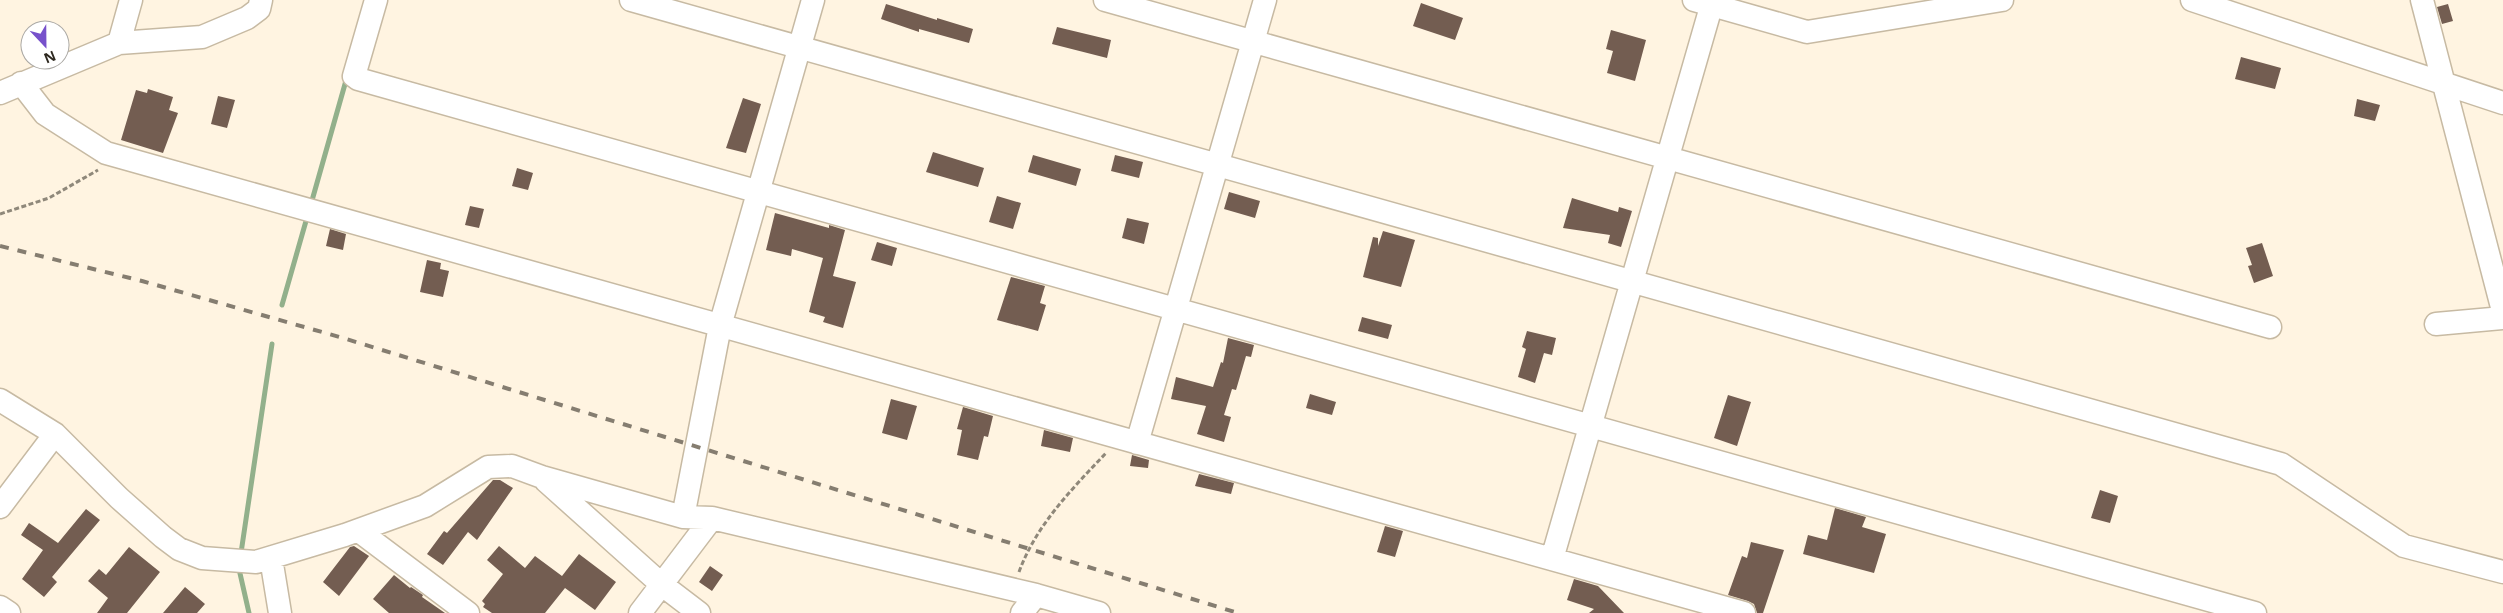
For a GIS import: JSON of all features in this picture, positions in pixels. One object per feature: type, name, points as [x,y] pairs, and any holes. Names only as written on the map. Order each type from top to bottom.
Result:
[{"type":"street","points":[[119,43],[132,0]]},
{"type":"street","points":[[0,93],[119,43],[202,37],[247,18],[259,9],[262,0]]},
{"type":"street","points":[[376,0],[354,76],[358,79],[2256,613]]},
{"type":"street","points":[[631,0],[2281,464],[2404,546],[2503,572]]},
{"type":"street","points":[[682,517],[720,326],[814,0]]},
{"type":"street","points":[[1105,0],[2270,327]]},
{"type":"street","points":[[1129,440],[1175,310],[1265,0]]},
{"type":"street","points":[[1552,559],[1667,158],[1706,2],[1807,32],[2002,0]]},
{"type":"street","points":[[2192,0],[2503,103]]},
{"type":"street","points":[[2422,0],[2503,311]]},
{"type":"street","points":[[21,83],[45,114],[106,153],[1744,613]]},
{"type":"street","points":[[2436,324],[2503,318]]},
{"type":"street","points":[[0,400],[55,434],[119,498],[179,549],[202,558],[256,562],[271,558],[352,533],[425,506],[488,467],[512,466],[542,477],[682,517],[712,518],[1036,594],[1099,613]]},
{"type":"street","points":[[0,507],[55,434]]},
{"type":"street","points":[[542,477],[662,584],[700,613]]},
{"type":"street","points":[[640,613],[712,518]]},
{"type":"street","points":[[352,533],[468,613]]},
{"type":"street","points":[[271,558],[280,613]]},
{"type":"street","points":[[1022,613],[1036,594]]},
{"type":"street","points":[[0,606],[9,613]]},
{"type":"path","points":[[0,214],[50,198],[120,157]]},
{"type":"path","points":[[1013,589],[1028,549],[1067,495],[1129,440]]},
{"type":"building","points":[[1421,3],[1463,18],[1455,40],[1413,26]]},
{"type":"building","points":[[886,4],[973,29],[969,43],[919,29],[919,32],[881,19]]},
{"type":"building","points":[[2448,4],[2453,21],[2442,24],[2437,7]]},
{"type":"building","points":[[1057,27],[1111,40],[1107,58],[1052,44]]},
{"type":"building","points":[[1611,30],[1646,40],[1635,81],[1607,73],[1613,51],[1606,49]]},
{"type":"building","points":[[2241,57],[2281,68],[2275,89],[2235,79]]},
{"type":"building","points":[[148,89],[173,97],[169,110],[178,113],[163,153],[121,140],[136,90],[147,93]]},
{"type":"building","points":[[218,96],[235,100],[227,128],[211,124]]},
{"type":"building","points":[[743,98],[761,104],[746,153],[726,148]]},
{"type":"building","points":[[2357,99],[2380,105],[2375,121],[2354,116]]},
{"type":"building","points":[[933,152],[984,168],[978,187],[926,172]]},
{"type":"building","points":[[1033,155],[1081,169],[1076,186],[1028,172]]},
{"type":"building","points":[[1115,155],[1143,162],[1139,178],[1111,171]]},
{"type":"building","points":[[517,168],[533,173],[528,190],[512,186]]},
{"type":"building","points":[[1229,192],[1260,201],[1255,218],[1224,209]]},
{"type":"building","points":[[997,196],[1021,203],[1013,229],[989,222]]},
{"type":"building","points":[[1572,198],[1618,212],[1619,207],[1632,211],[1621,247],[1608,243],[1610,235],[1563,228]]},
{"type":"building","points":[[470,206],[484,209],[479,228],[465,225]]},
{"type":"building","points":[[775,213],[829,228],[829,225],[845,230],[833,276],[856,282],[843,328],[823,322],[825,317],[809,312],[823,258],[792,249],[791,256],[766,250]]},
{"type":"building","points":[[1127,218],[1149,223],[1144,244],[1122,238]]},
{"type":"building","points":[[330,229],[346,234],[343,250],[326,246]]},
{"type":"building","points":[[1383,231],[1415,240],[1401,287],[1363,277],[1373,237],[1378,238],[1378,246]]},
{"type":"building","points":[[877,242],[897,248],[892,266],[871,260]]},
{"type":"building","points":[[2262,243],[2273,276],[2254,283],[2248,266],[2252,265],[2246,248]]},
{"type":"building","points":[[427,260],[441,263],[440,269],[449,271],[443,297],[420,292]]},
{"type":"building","points":[[1011,277],[1045,286],[1040,303],[1046,305],[1038,331],[997,320]]},
{"type":"building","points":[[1362,317],[1392,325],[1388,339],[1358,331]]},
{"type":"building","points":[[1527,331],[1556,338],[1552,355],[1544,353],[1535,383],[1518,377],[1526,349],[1522,347]]},
{"type":"building","points":[[1228,338],[1254,345],[1251,357],[1246,356],[1236,390],[1232,389],[1224,415],[1231,417],[1224,442],[1197,434],[1206,406],[1171,399],[1176,377],[1213,387],[1221,362],[1223,363]]},
{"type":"building","points":[[1310,394],[1336,402],[1332,415],[1306,408]]},
{"type":"building","points":[[1728,395],[1751,402],[1737,446],[1714,438]]},
{"type":"building","points":[[891,399],[917,406],[907,440],[882,433]]},
{"type":"building","points":[[963,407],[993,416],[988,437],[984,436],[978,460],[957,455],[962,430],[957,429]]},
{"type":"building","points":[[1044,430],[1073,438],[1070,452],[1041,446]]},
{"type":"building","points":[[1132,455],[1149,460],[1148,468],[1130,466]]},
{"type":"building","points":[[1199,474],[1234,483],[1231,494],[1195,486]]},
{"type":"building","points":[[493,480],[500,480],[513,488],[477,540],[468,532],[443,565],[427,554],[444,531],[447,533]]},
{"type":"building","points":[[2100,490],[2118,496],[2110,523],[2091,518]]},
{"type":"building","points":[[1835,508],[1866,517],[1862,527],[1886,534],[1874,573],[1803,554],[1808,535],[1827,540]]},
{"type":"building","points":[[86,509],[100,520],[52,577],[57,582],[44,597],[22,579],[43,550],[21,535],[29,523],[58,543]]},
{"type":"building","points":[[1385,526],[1403,531],[1395,557],[1377,552]]},
{"type":"building","points":[[1751,542],[1784,550],[1763,613],[1757,613],[1754,604],[1728,595],[1742,556],[1747,558]]},
{"type":"building","points":[[354,546],[369,556],[339,596],[323,582],[350,547]]},
{"type":"building","points":[[499,546],[525,568],[535,556],[562,576],[579,554],[616,582],[595,610],[565,588],[545,613],[492,613],[483,607],[485,604],[482,601],[503,574],[487,560]]},
{"type":"building","points":[[129,547],[160,572],[127,613],[97,613],[108,598],[88,581],[99,569],[106,575]]},
{"type":"building","points":[[710,566],[723,575],[712,591],[699,582]]},
{"type":"building","points":[[394,575],[445,613],[389,613],[373,599]]},
{"type":"building","points":[[1574,579],[1598,586],[1624,613],[1589,613],[1594,609],[1567,600]]},
{"type":"building","points":[[185,587],[205,604],[197,613],[163,613]]},
{"type":"waterway","points":[[311,204],[347,77]]},
{"type":"waterway","points":[[282,305],[308,214]]},
{"type":"waterway","points":[[241,553],[272,344]]},
{"type":"waterway","points":[[239,569],[249,613]]},
{"type":"railway","points":[[0,246],[142,281],[343,338],[1238,613]]}]
